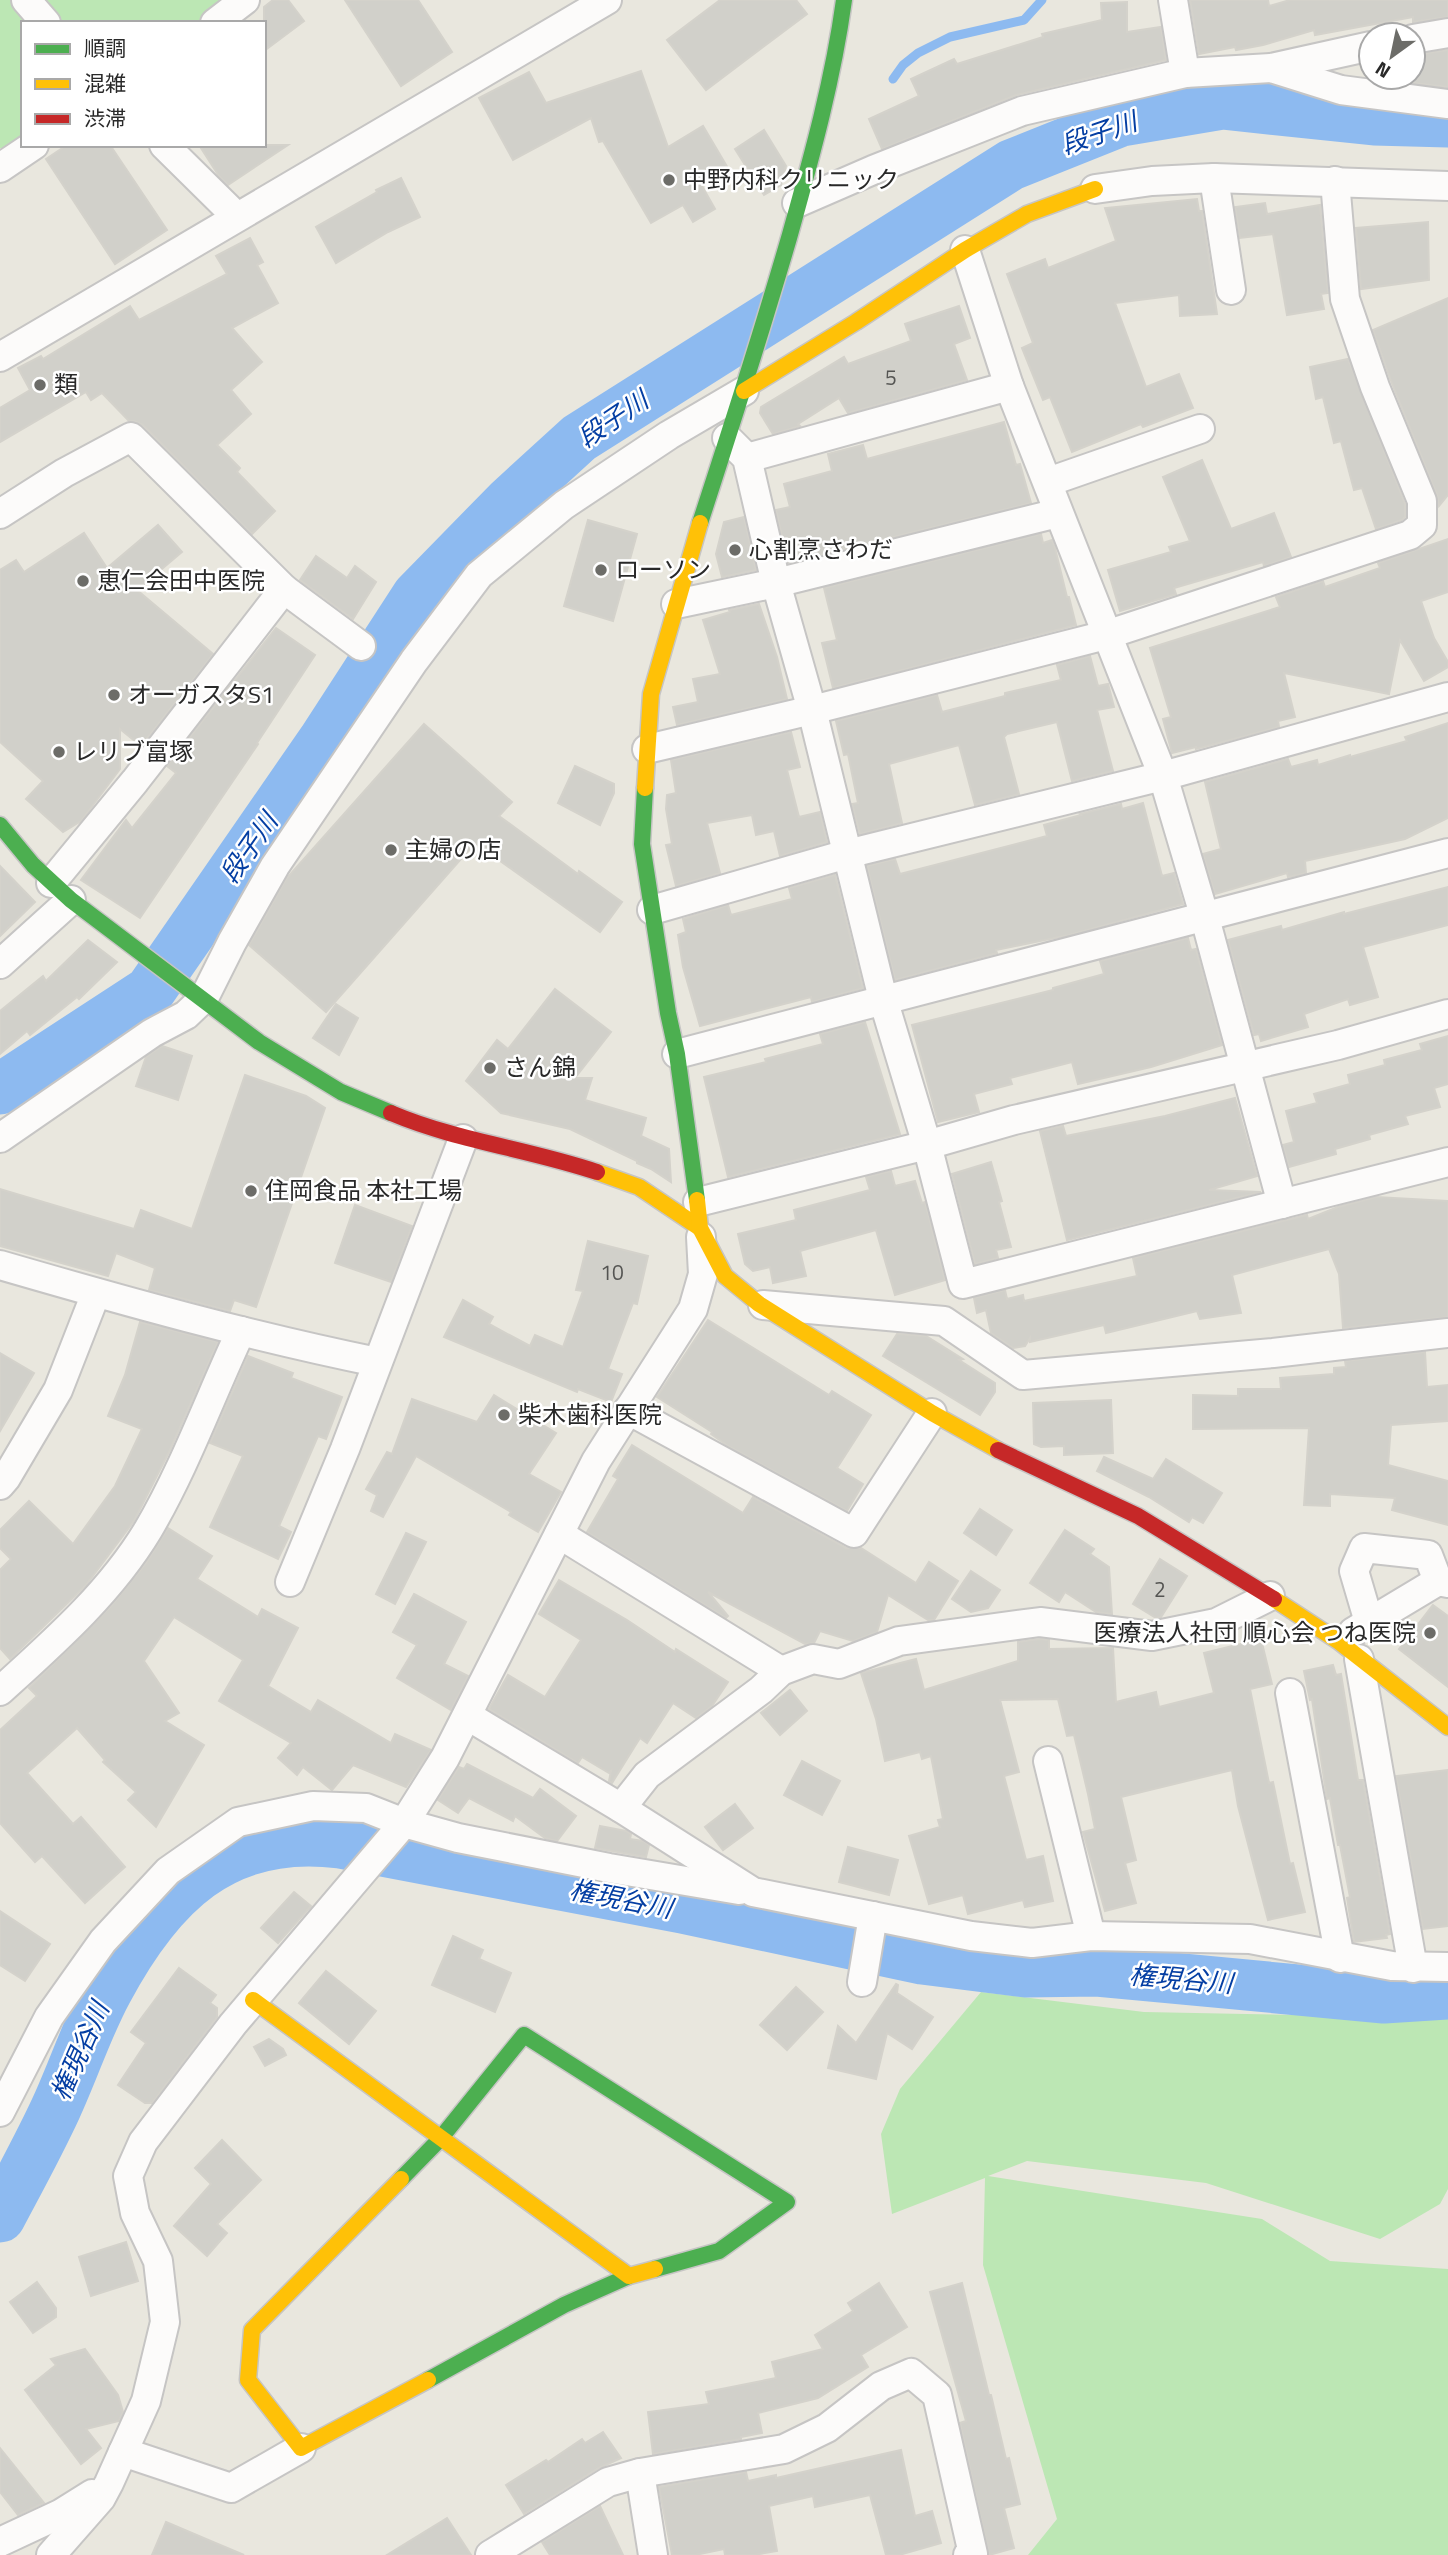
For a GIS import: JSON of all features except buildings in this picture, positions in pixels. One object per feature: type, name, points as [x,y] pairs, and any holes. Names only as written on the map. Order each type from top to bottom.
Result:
[{"type":"street","points":[[26,0],[44,21]]},
{"type":"street","points":[[218,21],[245,0]]},
{"type":"street","points":[[0,357],[607,0]]},
{"type":"street","points":[[51,2555],[101,2498],[109,2483],[146,2401],[165,2322],[158,2262],[135,2213],[128,2176],[143,2142],[253,2000],[404,1823],[468,1716],[596,1461],[693,1309],[703,1274],[699,1215],[677,1054],[668,1013],[642,844],[652,694],[676,604],[753,363],[780,268],[826,98],[837,50],[844,0]]},
{"type":"street","points":[[1172,0],[1185,73]]},
{"type":"street","points":[[1427,37],[1448,33]]},
{"type":"street","points":[[797,203],[1022,111],[1185,73],[1271,68],[1357,49]]},
{"type":"street","points":[[1271,68],[1341,90],[1448,104]]},
{"type":"street","points":[[0,168],[31,147]]},
{"type":"street","points":[[166,147],[237,217]]},
{"type":"street","points":[[1214,178],[1231,290]]},
{"type":"street","points":[[0,1138],[152,1032],[186,1015],[196,993],[232,942],[275,866],[414,661],[479,575],[564,505],[669,435],[1027,214],[1095,189],[1152,181],[1214,178],[1448,186]]},
{"type":"street","points":[[647,749],[813,710],[1106,635],[1410,535],[1422,526],[1422,501],[1376,387],[1345,299],[1335,181]]},
{"type":"street","points":[[965,250],[1009,386],[1163,776],[1205,918],[1282,1204]]},
{"type":"street","points":[[747,458],[1009,386]]},
{"type":"street","points":[[1048,482],[1200,429]]},
{"type":"street","points":[[0,514],[64,473],[131,437],[284,589],[361,646]]},
{"type":"street","points":[[727,438],[747,458],[776,583],[813,710],[883,999],[927,1144],[963,1284],[1448,1162]]},
{"type":"street","points":[[676,604],[776,583],[1058,513]]},
{"type":"street","points":[[0,964],[61,892],[135,782],[284,589]]},
{"type":"street","points":[[652,910],[847,854],[1163,776],[1448,697]]},
{"type":"street","points":[[0,825],[15,845],[61,892],[259,1042],[341,1092],[423,1128],[561,1160],[639,1187],[699,1215],[725,1276],[759,1304],[932,1413],[1006,1455],[1138,1516],[1270,1596],[1338,1641],[1448,1727]]},
{"type":"street","points":[[677,1054],[1448,853]]},
{"type":"street","points":[[699,1215],[927,1144],[1014,1120],[1338,1045],[1448,1014]]},
{"type":"street","points":[[290,1583],[345,1449],[463,1139]]},
{"type":"street","points":[[0,1265],[300,1347],[377,1362]]},
{"type":"street","points":[[0,1485],[58,1390],[96,1293]]},
{"type":"street","points":[[759,1304],[944,1321],[1023,1375],[1273,1353],[1448,1333]]},
{"type":"street","points":[[0,1691],[99,1597],[146,1531],[185,1461],[240,1331]]},
{"type":"street","points":[[628,1409],[854,1533],[932,1413]]},
{"type":"street","points":[[559,1534],[781,1671]]},
{"type":"street","points":[[1338,1641],[1443,1582],[1428,1555],[1364,1548],[1354,1571],[1369,1622]]},
{"type":"street","points":[[621,1808],[647,1775],[761,1690],[781,1671],[813,1659],[839,1664],[899,1641],[1040,1622],[1152,1636],[1216,1623],[1270,1596]]},
{"type":"street","points":[[1359,1659],[1413,1968]]},
{"type":"street","points":[[1290,1693],[1340,1958]]},
{"type":"street","points":[[468,1716],[621,1808],[753,1892]]},
{"type":"street","points":[[1048,1761],[1091,1936]]},
{"type":"street","points":[[0,2112],[49,2017],[103,1941],[168,1871],[238,1822],[313,1806],[366,1808],[404,1823],[458,1838],[753,1892],[971,1936],[1032,1944],[1091,1936],[1250,1939],[1340,1958],[1413,1968],[1448,1967]]},
{"type":"street","points":[[863,1982],[873,1916]]},
{"type":"street","points":[[253,2000],[629,2276]]},
{"type":"street","points":[[123,2452],[231,2488],[564,2305],[629,2276],[719,2251],[787,2202],[524,2035],[440,2139],[251,2330],[248,2381],[301,2448]]},
{"type":"street","points":[[490,2555],[608,2482],[640,2473],[784,2449],[827,2428],[881,2386],[911,2373],[937,2395],[973,2554],[968,2555]]},
{"type":"street","points":[[640,2473],[653,2555]]},
{"type":"street","points":[[0,2542],[60,2514],[109,2483]]},
{"type":"green space","points":[[0,0],[226,0],[199,21],[21,21],[21,143],[13,148],[0,148]]},
{"type":"green space","points":[[981,1992],[1144,2012],[1448,2018],[1448,2189],[1440,2204],[1380,2239],[1206,2183],[1027,2161],[988,2176],[1262,2219],[1330,2261],[1448,2269],[1448,2555],[1028,2555],[1057,2519],[983,2265],[985,2178],[892,2214],[881,2134],[900,2089]]},
{"type":"waterway","points":[[893,79],[903,65],[918,53],[950,37],[1024,20],[1042,0]]},
{"type":"waterway","name":"段子川","points":[[0,1089],[150,991],[323,741],[417,596],[509,502],[579,438],[1011,165],[1121,121],[1222,104],[1374,120],[1448,122]]},
{"type":"waterway","name":"権現谷川","points":[[0,2217],[63,2093],[100,2005],[127,1956],[149,1925],[173,1898],[199,1875],[229,1858],[262,1846],[299,1841],[340,1843],[682,1908],[922,1959],[1026,1972],[1097,1971],[1384,1998],[1448,1994]]},
{"type":"traffic: fast","points":[[700,523],[797,208],[828,90],[844,0]]},
{"type":"traffic: fast","points":[[645,788],[642,844],[668,1013],[677,1054],[697,1200]]},
{"type":"traffic: fast","points":[[0,825],[33,865],[71,900],[259,1042],[341,1092],[391,1113]]},
{"type":"traffic: fast","points":[[401,2179],[440,2139],[524,2035],[787,2202],[719,2251],[655,2269]]},
{"type":"traffic: fast","points":[[428,2380],[564,2305],[629,2276]]},
{"type":"traffic: slow","points":[[744,391],[965,250],[1027,214],[1095,189]]},
{"type":"traffic: slow","points":[[645,788],[651,694],[700,523]]},
{"type":"traffic: slow","points":[[597,1172],[639,1187],[700,1228]]},
{"type":"traffic: slow","points":[[697,1200],[700,1228],[725,1276],[759,1304],[932,1413],[998,1450]]},
{"type":"traffic: slow","points":[[1274,1599],[1338,1641],[1448,1727]]},
{"type":"traffic: slow","points":[[253,2000],[629,2276],[655,2269]]},
{"type":"traffic: slow","points":[[401,2179],[252,2330],[248,2380],[301,2448],[428,2380]]},
{"type":"traffic: jam","points":[[391,1113],[441,1131],[597,1172]]},
{"type":"traffic: jam","points":[[998,1450],[1138,1516],[1274,1599]]},
{"type":"place","name":"中野内科クリニック","points":[[669,180]]},
{"type":"place","name":"類","points":[[40,385]]},
{"type":"place","name":"心割烹さわだ","points":[[735,550]]},
{"type":"place","name":"ローソン","points":[[601,570]]},
{"type":"place","name":"恵仁会田中医院","points":[[83,581]]},
{"type":"place","name":"オーガスタS1","points":[[114,695]]},
{"type":"place","name":"レリブ富塚","points":[[59,752]]},
{"type":"place","name":"主婦の店","points":[[391,850]]},
{"type":"place","name":"さん錦","points":[[490,1068]]},
{"type":"place","name":"住岡食品 本社工場","points":[[251,1191]]},
{"type":"place","name":"柴木歯科医院","points":[[504,1415]]},
{"type":"place","name":"医療法人社団 順心会 つね医院","points":[[1430,1633]]}]
